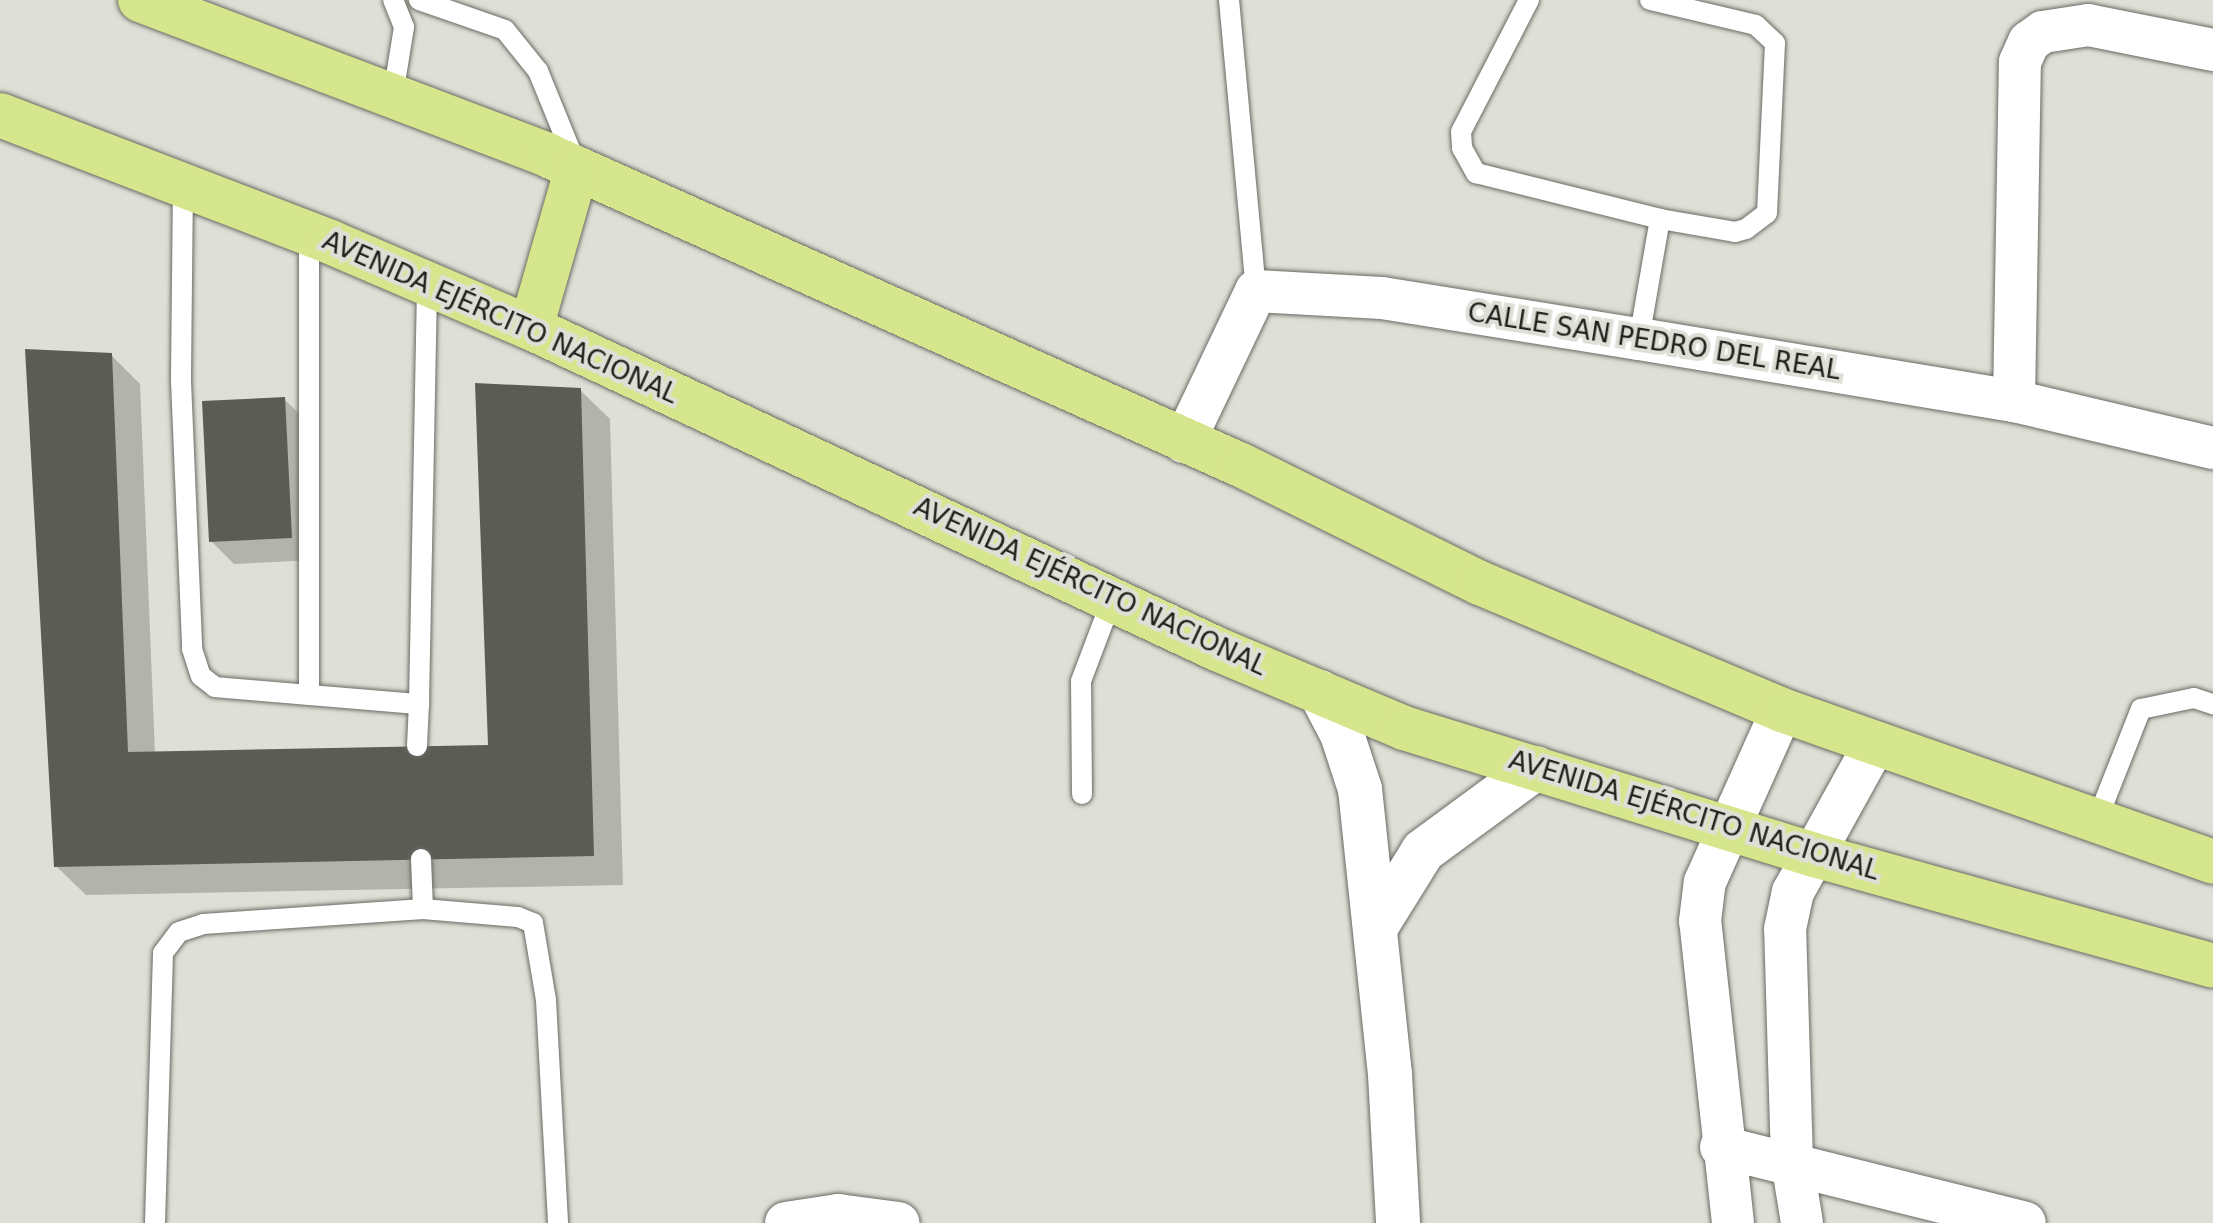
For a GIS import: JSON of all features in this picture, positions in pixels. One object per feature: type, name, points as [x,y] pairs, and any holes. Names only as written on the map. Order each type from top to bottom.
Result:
[{"type":"main road","points":[[140,0],[577,168],[1184,442],[1480,583],[1782,710],[2095,825],[2213,862]]},
{"type":"main road","name":"AVENIDA EJÉRCITO NACIONAL","points":[[0,115],[309,233],[531,328],[1112,599],[1404,728],[1814,855],[2213,966]]},
{"type":"main road","points":[[531,328],[577,168]]},
{"type":"street","points":[[2014,401],[2020,62],[2029,42],[2043,32],[2088,25],[2213,50]]},
{"type":"street","name":"CALLE SAN PEDRO DEL REAL","points":[[1256,291],[1382,298],[1639,339],[2014,401],[2213,448]]},
{"type":"street","points":[[1184,442],[1256,291]]},
{"type":"street","points":[[1320,692],[1342,734],[1360,789],[1377,925],[1398,1223]]},
{"type":"street","points":[[1733,1223],[1721,1147],[1700,921],[1705,882],[1782,710]]},
{"type":"street","points":[[1802,1223],[1792,1161],[1785,929],[1793,892],[1874,745]]},
{"type":"street","points":[[1377,925],[1423,851],[1536,768]]},
{"type":"street","points":[[1721,1147],[1792,1161],[2025,1223]]},
{"type":"street","points":[[786,1223],[838,1215],[898,1223]]},
{"type":"lane","points":[[393,0],[404,27],[393,95]]},
{"type":"lane","points":[[419,0],[505,30],[538,71],[577,168]]},
{"type":"lane","points":[[1229,0],[1256,291]]},
{"type":"lane","points":[[1529,0],[1461,132],[1467,162],[1476,173],[1510,184],[1660,219],[1735,232],[1758,223],[1767,213],[1778,56],[1775,43],[1756,25],[1650,0]]},
{"type":"lane","points":[[183,184],[181,381],[195,665],[215,687],[419,704]]},
{"type":"lane","points":[[1639,339],[1660,219]]},
{"type":"lane","points":[[309,233],[309,695]]},
{"type":"lane","points":[[417,746],[427,286]]},
{"type":"lane","points":[[1082,794],[1081,681],[1112,599]]},
{"type":"lane","points":[[2095,825],[2141,709],[2194,698],[2213,704]]},
{"type":"lane","points":[[421,859],[423,909]]},
{"type":"lane","points":[[155,1223],[163,953],[179,932],[203,924],[423,909],[518,917],[533,923],[546,1000],[558,1223]]},
{"type":"building","points":[[25,349],[112,353],[128,752],[488,745],[475,383],[581,388],[594,856],[54,867]]},
{"type":"building","points":[[285,397],[292,538],[209,542],[202,401]]}]
